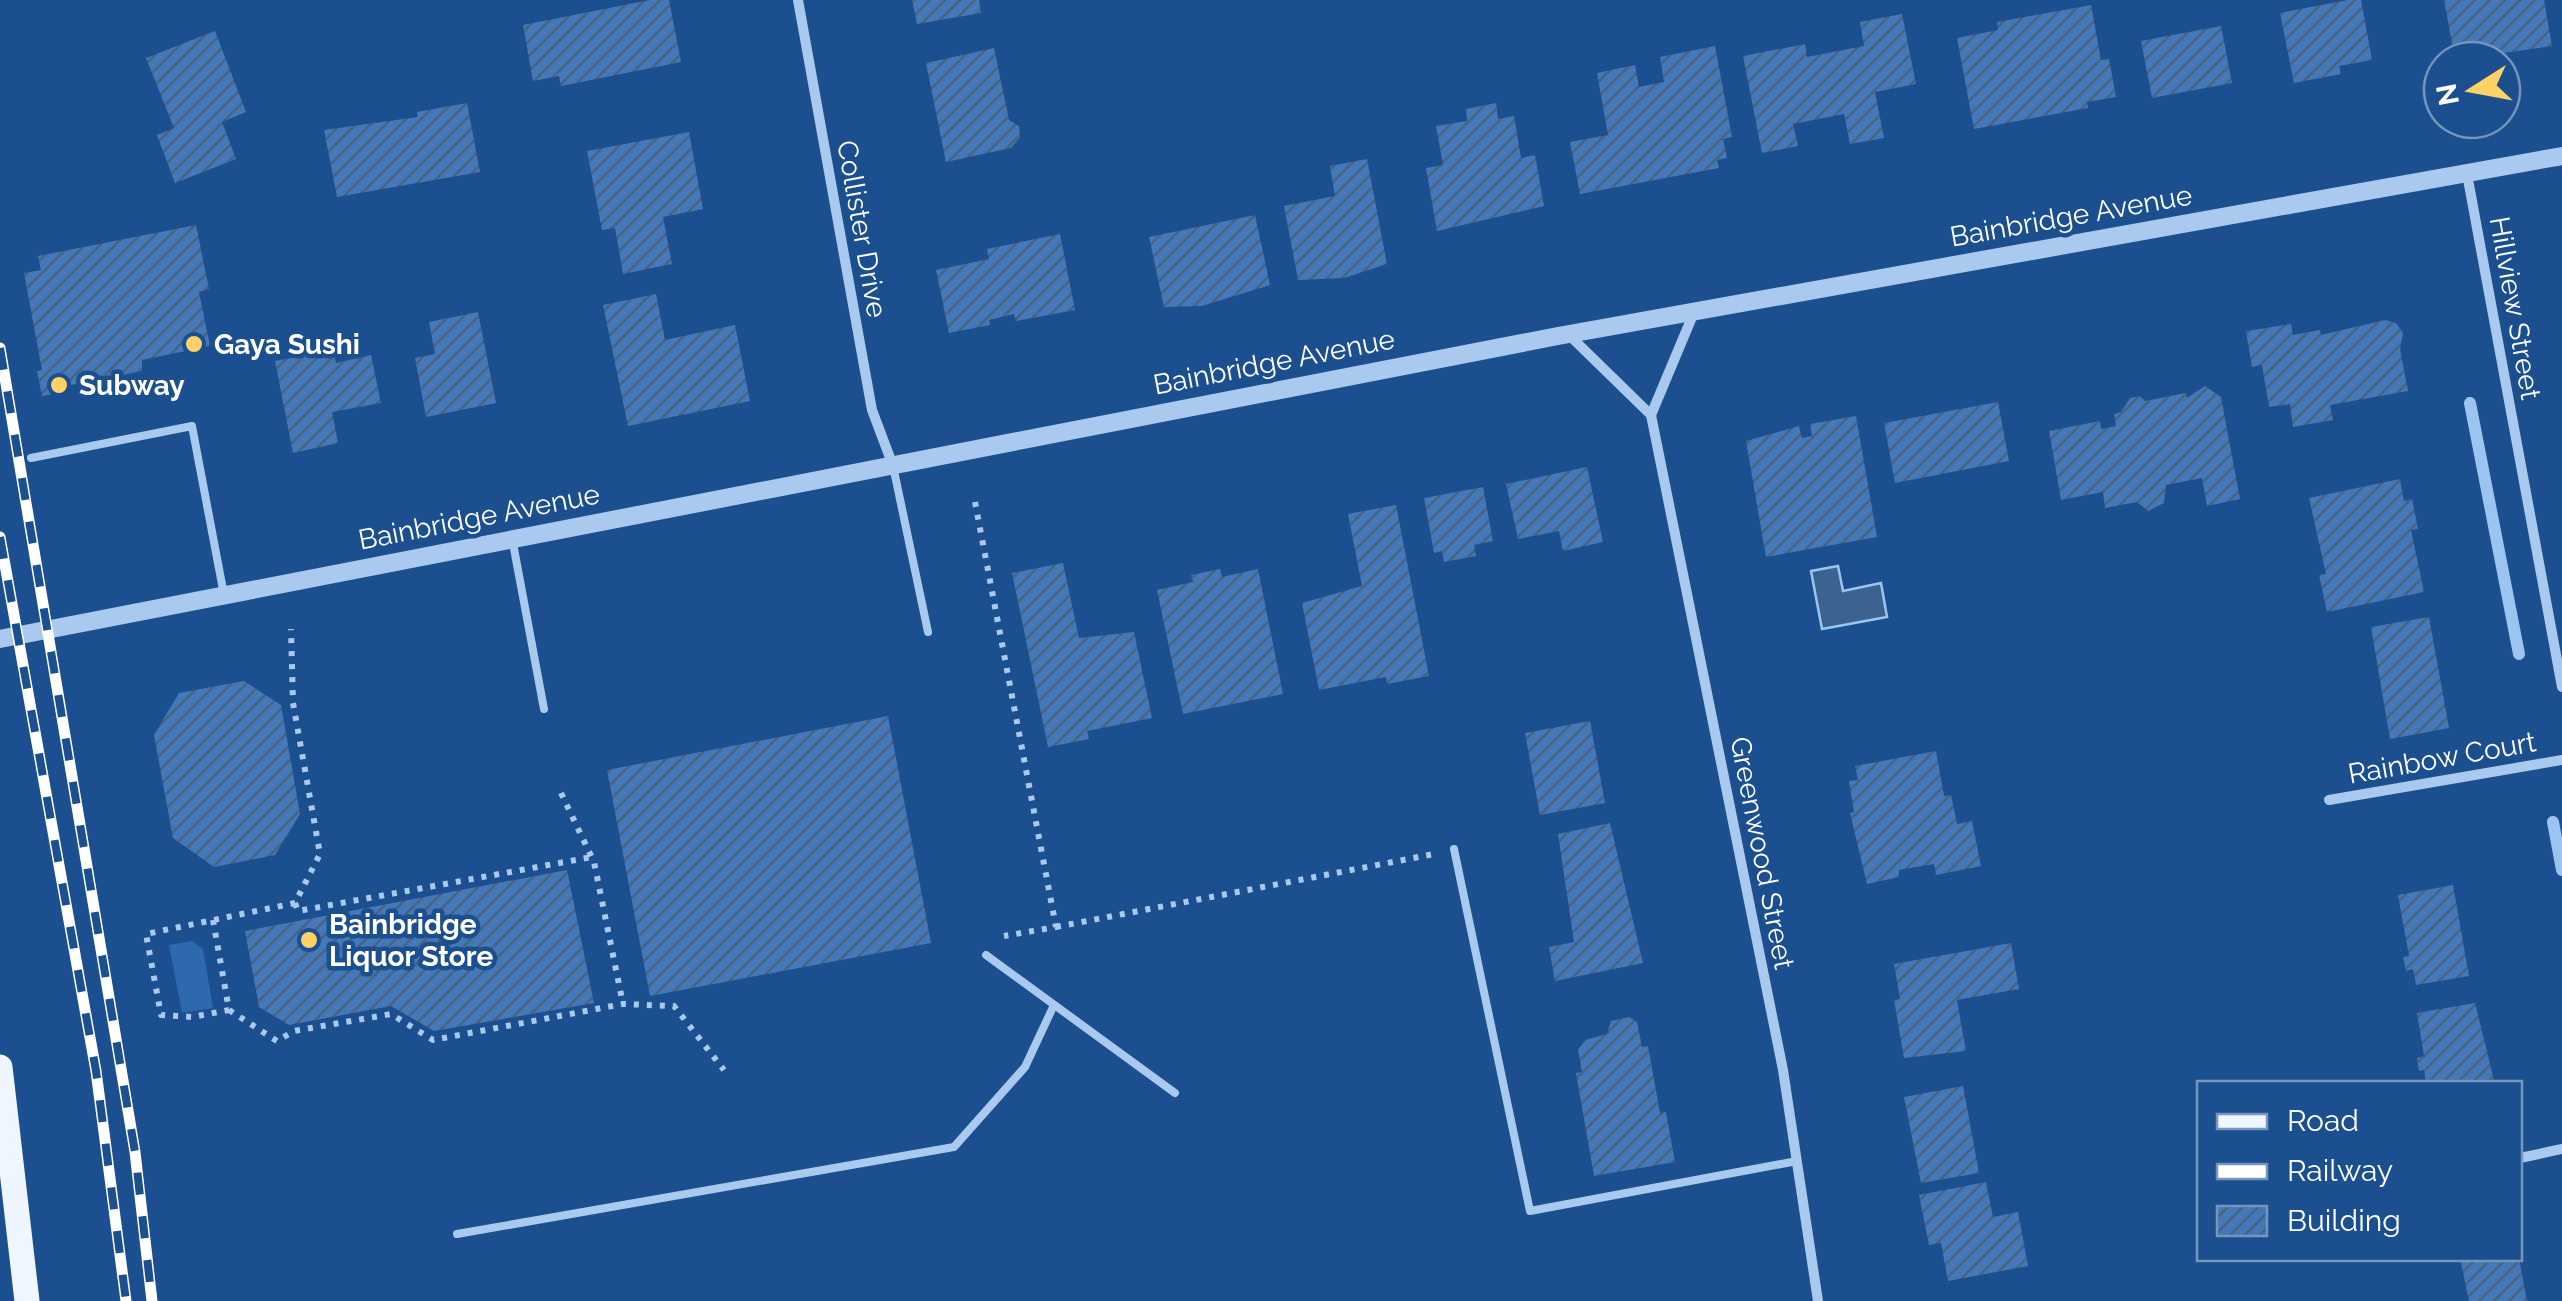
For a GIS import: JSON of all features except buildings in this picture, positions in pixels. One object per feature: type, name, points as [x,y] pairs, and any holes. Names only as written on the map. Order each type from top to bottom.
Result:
[{"type":"main road","points":[[0,1067],[27,1301]]},
{"type":"street","name":"Collister Drive","points":[[798,0],[872,410],[892,463]]},
{"type":"street","name":"Bainbridge Avenue","points":[[0,639],[1695,310],[2562,156]]},
{"type":"street","name":"Hillview Street","points":[[2467,174],[2562,688]]},
{"type":"street","points":[[1568,334],[1651,415],[1695,310]]},
{"type":"street","name":"Greenwood Street","points":[[1651,415],[1779,1050],[1818,1301]]},
{"type":"street","name":"Rainbow Court","points":[[2329,800],[2562,760]]},
{"type":"street","points":[[2522,1158],[2562,1149]]},
{"type":"lane","points":[[32,458],[192,426],[224,595]]},
{"type":"lane","points":[[892,463],[928,632]]},
{"type":"lane","points":[[512,538],[544,709]]},
{"type":"lane","points":[[1454,849],[1530,1211],[1797,1161]]},
{"type":"lane","points":[[986,955],[1175,1093]]},
{"type":"lane","points":[[456,1234],[954,1147],[1025,1066],[1054,1005]]},
{"type":"path","points":[[975,502],[1056,927]]},
{"type":"path","points":[[291,629],[294,703],[320,854],[295,904],[298,911],[592,857]]},
{"type":"path","points":[[561,793],[592,857],[624,1004]]},
{"type":"path","points":[[1002,936],[1454,849]]},
{"type":"path","points":[[295,904],[146,934],[161,1016],[192,1017],[229,1010],[277,1041],[294,1030],[392,1014],[432,1040],[624,1004],[674,1006],[724,1070]]},
{"type":"path","points":[[213,920],[229,1010]]},
{"type":"shaded area","points":[[1838,566],[1843,591],[1881,583],[1887,617],[1822,629],[1811,571]]},
{"type":"shaded area","points":[[192,941],[203,949],[213,1008],[182,1013],[169,945]]},
{"type":"waterway","points":[[2470,403],[2519,654]]},
{"type":"waterway","points":[[2553,822],[2562,870]]},
{"type":"railway","points":[[0,348],[135,1152],[152,1301]]},
{"type":"railway","points":[[0,537],[96,1071],[126,1301]]},
{"type":"place","name":"Gaya Sushi","points":[[194,344]]},
{"type":"place","name":"Subway","points":[[59,385]]},
{"type":"place","name":"Bainbridge Liquor Store","points":[[309,940]]}]
